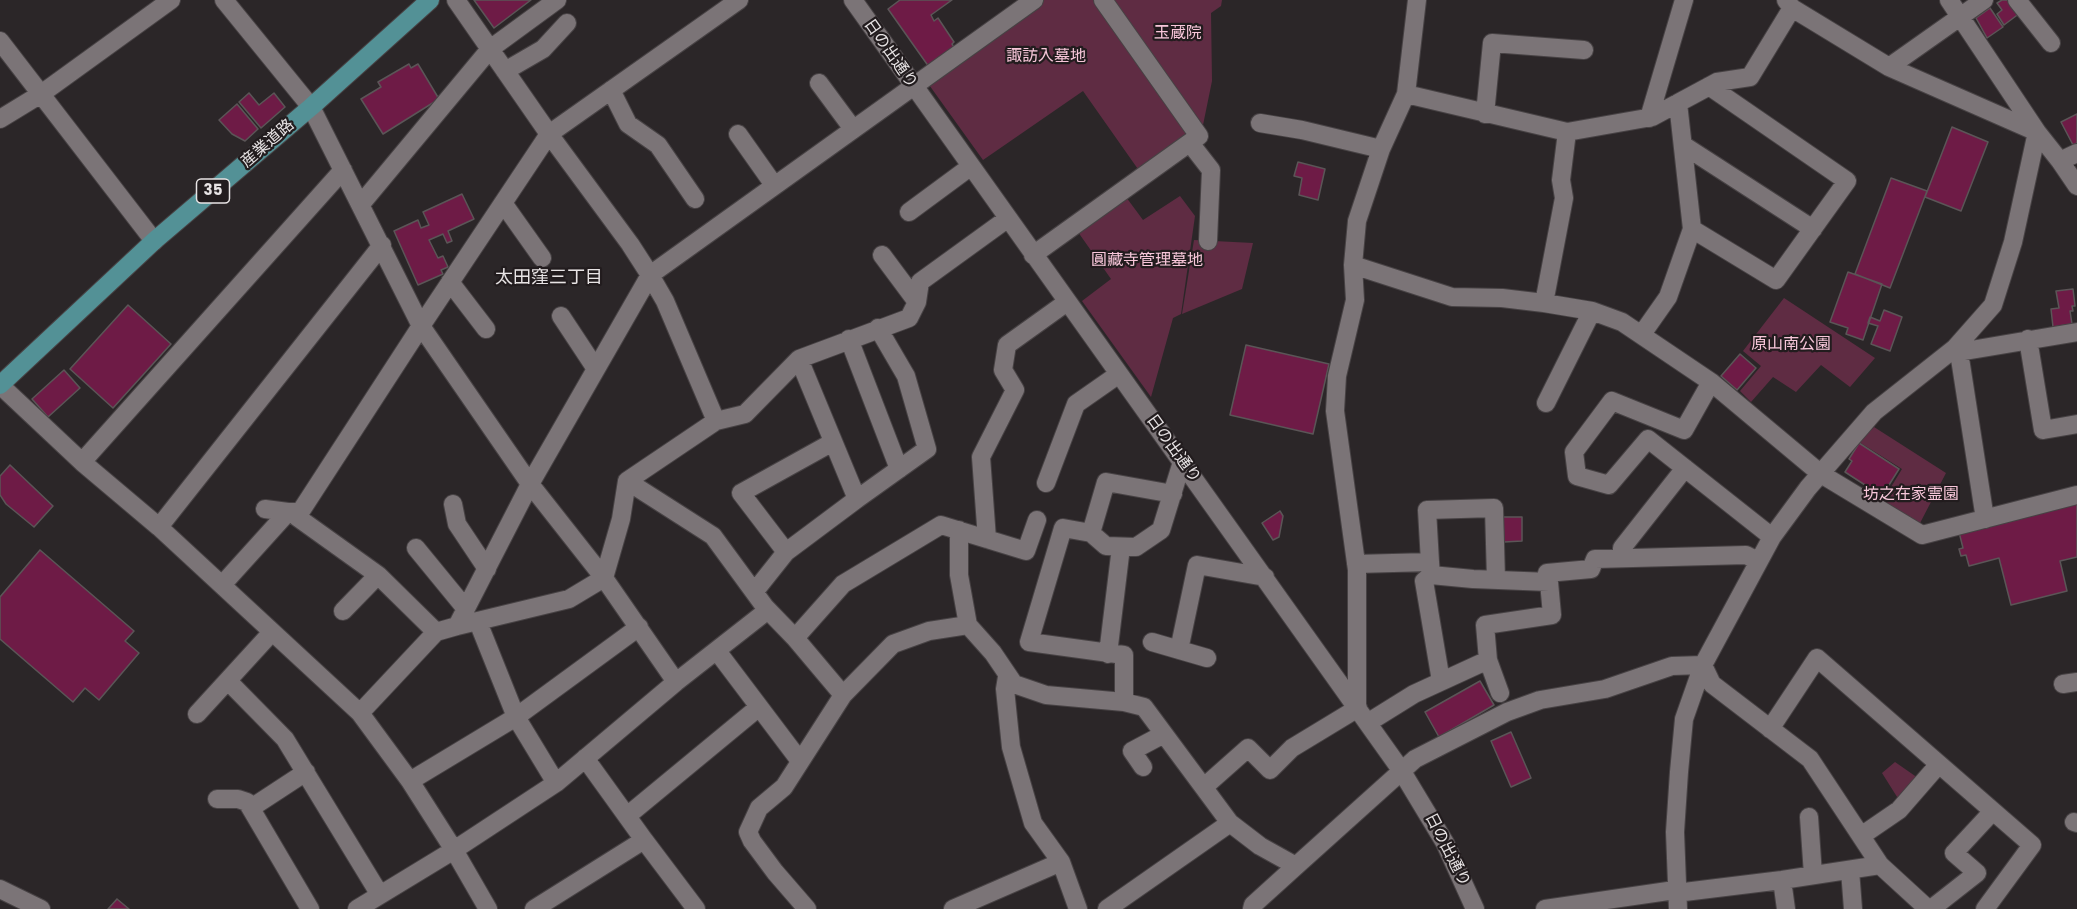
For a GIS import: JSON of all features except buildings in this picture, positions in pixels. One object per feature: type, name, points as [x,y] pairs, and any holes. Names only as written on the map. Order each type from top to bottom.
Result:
[{"type":"main road","name":"産業道路","points":[[0,385],[154,241],[311,107],[430,0]]},
{"type":"street","points":[[0,119],[41,94],[171,0]]},
{"type":"street","points":[[224,0],[311,107],[421,326],[530,484],[604,578],[676,682]]},
{"type":"street","points":[[456,0],[650,275],[665,301],[716,421]]},
{"type":"street","points":[[361,204],[490,49],[557,0]]},
{"type":"street","points":[[222,585],[294,512],[549,134],[739,0]]},
{"type":"street","name":"日の出通り","points":[[853,0],[1007,219],[1362,712],[1401,770],[1445,843],[1475,909]]},
{"type":"street","points":[[472,616],[487,569],[530,484],[650,275],[1034,0]]},
{"type":"street","points":[[1033,255],[1199,136],[1103,0]]},
{"type":"street","points":[[1362,712],[1356,564],[1335,411],[1337,376],[1355,300],[1353,265],[1357,221],[1381,149],[1406,94],[1417,0]]},
{"type":"street","points":[[1649,117],[1684,0]]},
{"type":"street","points":[[1949,0],[2037,132],[2077,186]]},
{"type":"street","points":[[1889,67],[1984,0]]},
{"type":"street","points":[[2017,0],[2051,43]]},
{"type":"street","points":[[1406,94],[1567,132],[1649,117],[1717,82],[1750,77],[1789,4],[1889,67],[2037,132]]},
{"type":"street","points":[[505,71],[543,49],[567,23]]},
{"type":"street","points":[[0,41],[154,241]]},
{"type":"street","points":[[1485,114],[1492,43],[1584,50]]},
{"type":"street","points":[[819,83],[853,129]]},
{"type":"street","points":[[1692,229],[1776,280],[1847,181],[1709,86]]},
{"type":"street","points":[[611,90],[628,124],[658,145],[695,199]]},
{"type":"street","points":[[1642,334],[1668,297],[1692,229],[1678,103]]},
{"type":"street","points":[[1260,123],[1302,130],[1381,149]]},
{"type":"street","points":[[1544,303],[1563,198],[1561,180],[1567,132]]},
{"type":"street","points":[[1677,901],[1675,832],[1684,719],[1702,665],[1772,537],[1821,474],[1874,412],[1957,350],[1993,305],[2013,242],[2037,132]]},
{"type":"street","points":[[738,134],[774,185]]},
{"type":"street","points":[[1190,143],[1211,170],[1208,241]]},
{"type":"street","points":[[1683,145],[1813,229]]},
{"type":"street","points":[[2060,161],[2077,153]]},
{"type":"street","points":[[909,212],[970,166]]},
{"type":"street","points":[[82,462],[344,170]]},
{"type":"street","points":[[503,203],[542,258]]},
{"type":"street","points":[[360,713],[436,632],[457,626],[472,616],[569,599],[604,578],[621,519],[627,482],[716,421],[745,414],[799,358],[909,318],[917,302],[920,282],[1007,219]]},
{"type":"street","points":[[159,527],[382,245]]},
{"type":"street","points":[[882,255],[917,302]]},
{"type":"street","points":[[1353,265],[1452,297],[1502,298],[1544,303],[1592,311],[1622,322],[1711,382],[1821,474],[1922,535],[2077,495]]},
{"type":"street","points":[[450,282],[486,329]]},
{"type":"street","points":[[987,539],[981,457],[1015,390],[1003,369],[1007,345],[1067,302]]},
{"type":"street","points":[[1546,403],[1592,311]]},
{"type":"street","points":[[561,316],[596,369]]},
{"type":"street","points":[[755,591],[786,552],[927,449],[906,376],[878,328]]},
{"type":"street","points":[[1957,350],[2077,332]]},
{"type":"street","points":[[849,339],[899,469]]},
{"type":"street","points":[[2028,339],[2043,430],[2077,424]]},
{"type":"street","points":[[1957,350],[1985,519]]},
{"type":"street","points":[[799,358],[857,499]]},
{"type":"street","points":[[1046,483],[1076,404],[1119,374]]},
{"type":"street","points":[[1711,382],[1684,430],[1612,401],[1574,452],[1577,476],[1609,485],[1648,439],[1772,537]]},
{"type":"street","points":[[0,385],[82,462],[159,527],[360,713],[410,781],[488,909]]},
{"type":"street","points":[[786,552],[741,493],[833,442]]},
{"type":"street","points":[[1124,702],[1124,655],[1029,642],[1063,528],[1091,534],[1106,546],[1136,547],[1161,530],[1182,462]]},
{"type":"street","points":[[1622,558],[1622,548],[1685,468]]},
{"type":"street","points":[[627,482],[713,536],[768,610],[843,695]]},
{"type":"street","points":[[1091,534],[1106,482],[1173,494]]},
{"type":"street","points":[[453,504],[457,524],[487,569]]},
{"type":"street","points":[[1441,681],[1424,581],[1430,569],[1427,510],[1494,508],[1496,579]]},
{"type":"street","points":[[265,509],[294,512]]},
{"type":"street","points":[[294,512],[297,517],[378,575],[436,632]]},
{"type":"street","points":[[795,638],[843,584],[941,525],[1026,551],[1037,520]]},
{"type":"street","points":[[959,530],[959,575],[968,625],[993,653],[1007,677],[1014,684],[1046,694],[1124,702],[1144,707],[1230,823],[1260,846],[1296,866]]},
{"type":"street","points":[[1108,654],[1121,547]]},
{"type":"street","points":[[417,548],[472,616],[516,717],[556,783]]},
{"type":"street","points":[[1546,581],[1547,573],[1591,569],[1595,559],[1746,555],[1758,561]]},
{"type":"street","points":[[1356,564],[1430,569],[1473,579],[1549,582],[1552,615],[1485,625],[1488,660],[1500,693]]},
{"type":"street","points":[[1179,650],[1197,565],[1265,577]]},
{"type":"street","points":[[343,611],[378,575]]},
{"type":"street","points":[[357,909],[454,850],[556,783],[676,682],[768,610]]},
{"type":"street","points":[[807,909],[752,841],[748,832],[759,808],[784,787],[843,695],[893,644],[929,631],[968,625]]},
{"type":"street","points":[[410,781],[516,717],[639,627]]},
{"type":"street","points":[[197,714],[272,632]]},
{"type":"street","points":[[1152,642],[1207,658]]},
{"type":"street","points":[[717,651],[801,761]]},
{"type":"street","points":[[1770,729],[1817,658],[2032,846],[1985,909]]},
{"type":"street","points":[[1204,788],[1248,748],[1270,770],[1292,748],[1362,712],[1414,694],[1488,660]]},
{"type":"street","points":[[1702,665],[1712,684],[1810,759],[1880,865],[1930,909],[1977,873],[1954,853],[1993,811]]},
{"type":"street","points":[[1252,909],[1253,905],[1415,759],[1496,717],[1540,700],[1605,688],[1672,666],[1702,665]]},
{"type":"street","points":[[1007,677],[1005,689],[1011,747],[1033,823],[1061,862],[1078,909]]},
{"type":"street","points":[[228,681],[285,739],[380,895]]},
{"type":"street","points":[[627,816],[759,707]]},
{"type":"street","points":[[1143,767],[1132,751],[1164,734]]},
{"type":"street","points":[[585,758],[696,909]]},
{"type":"street","points":[[1861,836],[1899,810],[1939,764]]},
{"type":"street","points":[[251,808],[306,772]]},
{"type":"street","points":[[217,799],[238,799],[247,802],[310,909]]},
{"type":"street","points":[[1809,817],[1813,875]]},
{"type":"street","points":[[1107,909],[1230,823]]},
{"type":"street","points":[[534,909],[644,840]]},
{"type":"street","points":[[953,909],[1061,862]]},
{"type":"street","points":[[1677,901],[1782,880],[1880,865]]},
{"type":"street","points":[[1850,870],[1853,909]]},
{"type":"street","points":[[1782,880],[1786,909]]},
{"type":"street","points":[[0,889],[42,909]]},
{"type":"street","points":[[1545,909],[1623,903],[1668,891],[1677,901]]},
{"type":"green space","name":"諏訪入墓地","points":[[1044,0],[1098,0],[1191,131],[1140,172],[1083,91],[983,160],[927,82]]},
{"type":"green space","name":"玉蔵院","points":[[1114,0],[1222,0],[1221,6],[1211,13],[1212,81],[1203,125]]},
{"type":"green space","name":"圓藏寺管理墓地","points":[[1180,196],[1195,216],[1181,314],[1173,318],[1151,397],[1082,301],[1111,279],[1078,232],[1126,197],[1143,220]]},
{"type":"green space","points":[[1194,240],[1253,243],[1242,289],[1182,314]]},
{"type":"green space","name":"原山南公園","points":[[1784,298],[1875,358],[1850,387],[1821,365],[1796,392],[1773,377],[1751,402],[1740,391],[1761,366],[1743,351]]},
{"type":"green space","name":"坊之在家霊園","points":[[1874,427],[1946,473],[1919,525],[1882,502],[1902,469],[1859,442]]},
{"type":"green space","points":[[1895,762],[1918,778],[1899,800],[1882,773]]},
{"type":"district","name":"太田窪三丁目","points":[[549,278]]}]
